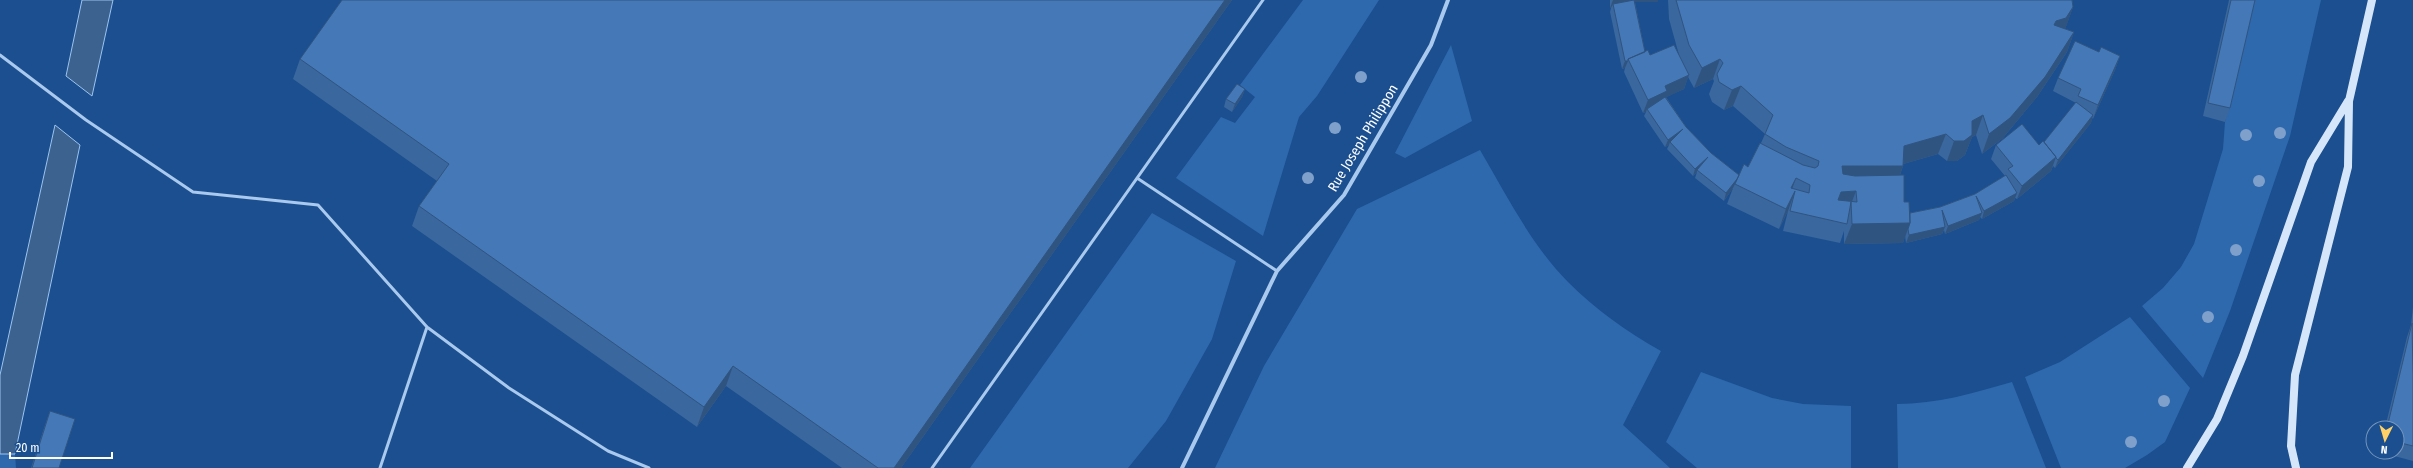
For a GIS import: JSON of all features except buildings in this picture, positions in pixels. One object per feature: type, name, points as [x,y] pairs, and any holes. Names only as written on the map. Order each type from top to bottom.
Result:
[{"type":"main road","points":[[2296,468],[2291,446],[2295,375],[2348,167],[2349,101],[2372,0]]},
{"type":"main road","points":[[2187,468],[2217,419],[2243,356],[2311,162],[2349,101]]},
{"type":"street","name":"Rue Joseph Philippon","points":[[1182,468],[1278,271],[1344,195],[1431,45],[1448,0]]},
{"type":"lane","points":[[932,468],[1263,0]]},
{"type":"lane","points":[[0,55],[86,120],[194,192],[318,205],[427,327],[509,388],[608,451],[649,468]]},
{"type":"lane","points":[[1137,178],[1278,271]]},
{"type":"lane","points":[[380,468],[427,327]]},
{"type":"shaded area","points":[[82,0],[113,0],[92,96],[66,76]]},
{"type":"shaded area","points":[[1303,0],[1379,0],[1317,96],[1299,117],[1263,236],[1176,178],[1221,117],[1235,123],[1255,97],[1240,85]]},
{"type":"shaded area","points":[[2253,0],[2321,0],[2290,136],[2230,311],[2203,378],[2142,306],[2163,288],[2181,267],[2194,244],[2223,149],[2225,122]]},
{"type":"shaded area","points":[[1451,45],[1472,121],[1405,158],[1395,153]]},
{"type":"shaded area","points":[[55,125],[80,145],[15,454],[0,454],[0,375]]},
{"type":"shaded area","points":[[1480,150],[1520,219],[1542,252],[1555,268],[1578,292],[1600,311],[1661,351],[1623,425],[1670,468],[1215,468],[1264,366],[1357,209]]},
{"type":"shaded area","points":[[1152,213],[1236,261],[1212,339],[1166,421],[1128,468],[970,468]]},
{"type":"shaded area","points":[[2130,317],[2190,388],[2165,442],[2147,455],[2125,468],[2061,468],[2025,377],[2060,362]]},
{"type":"shaded area","points":[[1701,372],[1772,398],[1803,404],[1851,406],[1851,468],[1697,468],[1666,442]]},
{"type":"shaded area","points":[[2012,382],[2046,468],[1898,468],[1897,404],[1912,404],[1941,400]]},
{"type":"shaded area","points":[[0,454],[15,454],[16,468],[0,468]]}]
